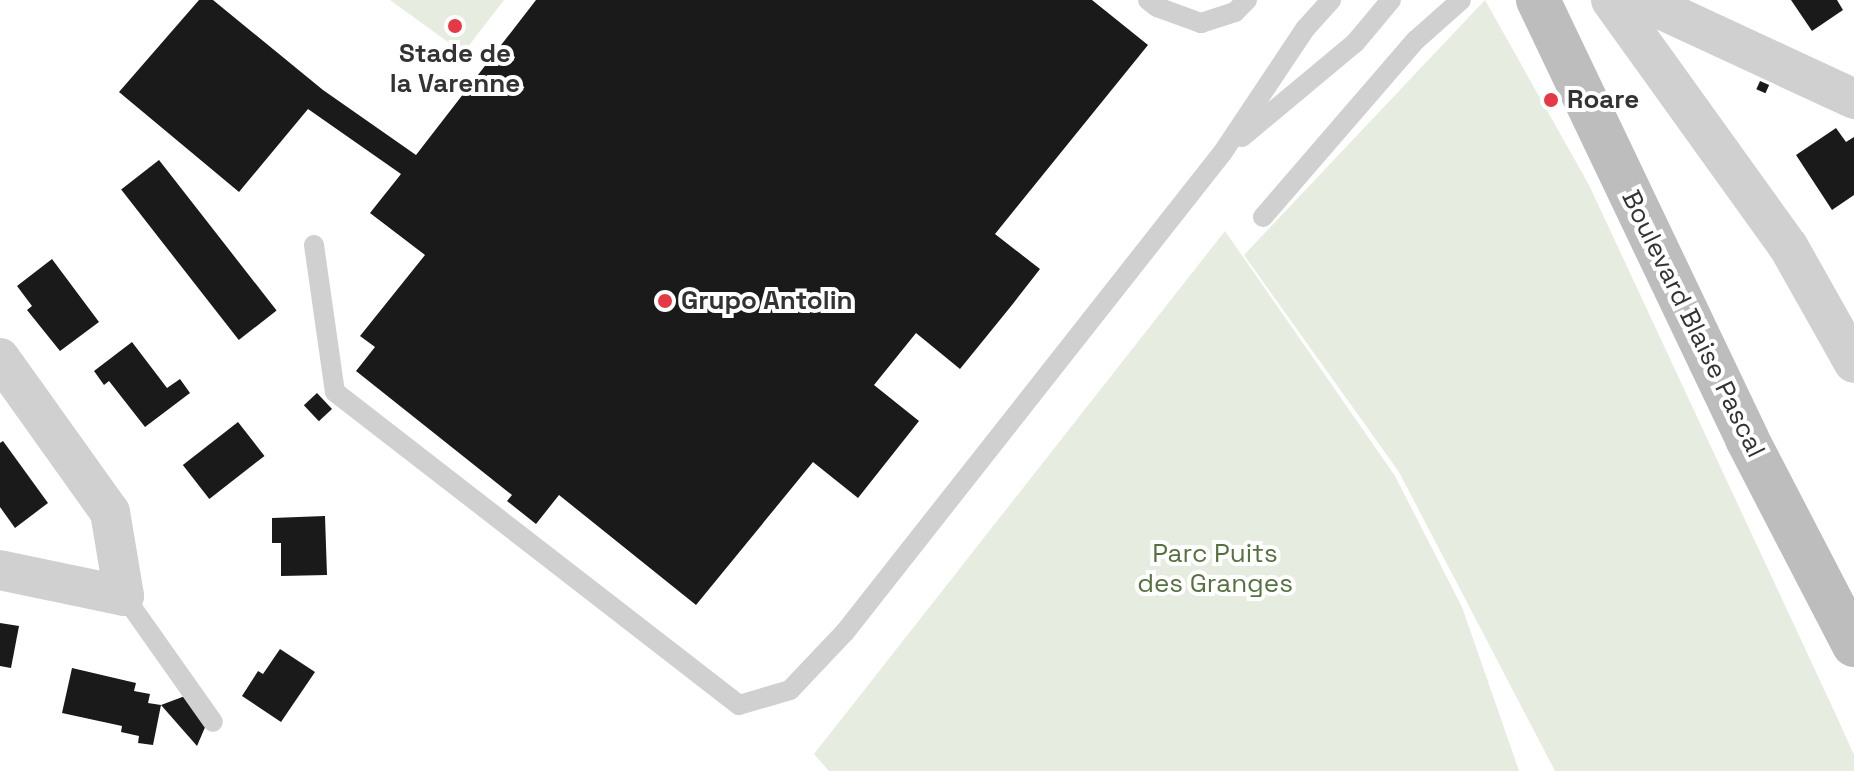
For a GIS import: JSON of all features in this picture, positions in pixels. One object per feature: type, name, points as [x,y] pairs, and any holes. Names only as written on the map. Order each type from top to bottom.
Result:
[{"type":"main road","name":"Boulevard Blaise Pascal","points":[[1538,0],[1747,439],[1854,645]]},
{"type":"street","points":[[1611,0],[1788,246],[1854,363]]},
{"type":"street","points":[[1641,0],[1854,99]]},
{"type":"street","points":[[0,358],[110,512],[124,596],[0,570]]},
{"type":"lane","points":[[1148,0],[1157,7],[1201,23],[1235,12],[1247,0]]},
{"type":"lane","points":[[314,245],[335,392],[739,705],[790,690],[845,632],[983,452],[1223,152],[1305,29],[1331,0]]},
{"type":"lane","points":[[1223,152],[1355,43],[1391,0]]},
{"type":"lane","points":[[1263,217],[1416,40],[1461,0]]},
{"type":"lane","points":[[124,596],[213,722]]},
{"type":"green space","name":"Stade de la Varenne","points":[[390,0],[504,0],[463,53]]},
{"type":"green space","points":[[1485,0],[1589,185],[1836,715],[1854,755],[1854,771],[1555,771],[1399,472],[1244,255]]},
{"type":"green space","name":"Parc Puits des Granges","points":[[1225,231],[1395,476],[1462,607],[1519,771],[829,771],[814,754]]},
{"type":"building","name":"Grupo Antolin","points":[[199,0],[213,0],[323,90],[416,155],[536,0],[1092,0],[1148,45],[995,234],[1040,269],[1012,305],[960,369],[916,333],[874,385],[919,421],[858,498],[813,462],[696,605],[559,495],[536,524],[507,501],[512,495],[356,371],[375,347],[360,336],[425,255],[370,213],[401,174],[308,109],[239,192],[119,92]]},
{"type":"building","points":[[1791,0],[1837,0],[1843,10],[1812,31]]},
{"type":"building","points":[[1760,81],[1769,85],[1765,93],[1756,89]]},
{"type":"building","points":[[1836,128],[1846,142],[1854,137],[1854,195],[1832,210],[1796,155]]},
{"type":"building","points":[[159,160],[277,311],[239,340],[121,190]]},
{"type":"building","points":[[52,259],[99,322],[60,351],[27,310],[32,306],[17,286]]},
{"type":"building","points":[[132,342],[167,388],[180,379],[190,393],[145,427],[109,381],[104,385],[94,371]]},
{"type":"building","points":[[317,393],[332,409],[319,421],[304,405]]},
{"type":"building","points":[[238,422],[264,456],[209,499],[183,465]]},
{"type":"building","points":[[3,441],[48,503],[15,528],[0,507],[0,443]]},
{"type":"building","points":[[325,516],[327,575],[281,576],[281,543],[272,543],[272,518]]},
{"type":"building","points":[[0,623],[19,626],[11,668],[0,666]]},
{"type":"building","points":[[280,649],[315,672],[281,722],[242,696],[258,671],[263,674]]},
{"type":"building","points":[[72,668],[136,683],[134,691],[150,694],[148,703],[161,705],[153,745],[138,743],[139,736],[121,732],[122,726],[62,713]]},
{"type":"building","points":[[185,696],[206,725],[197,746],[161,705]]},
{"type":"place","name":"Stade de la Varenne","points":[[455,26]]},
{"type":"place","name":"Roare","points":[[1551,100]]},
{"type":"place","name":"Grupo Antolin","points":[[665,301]]}]
